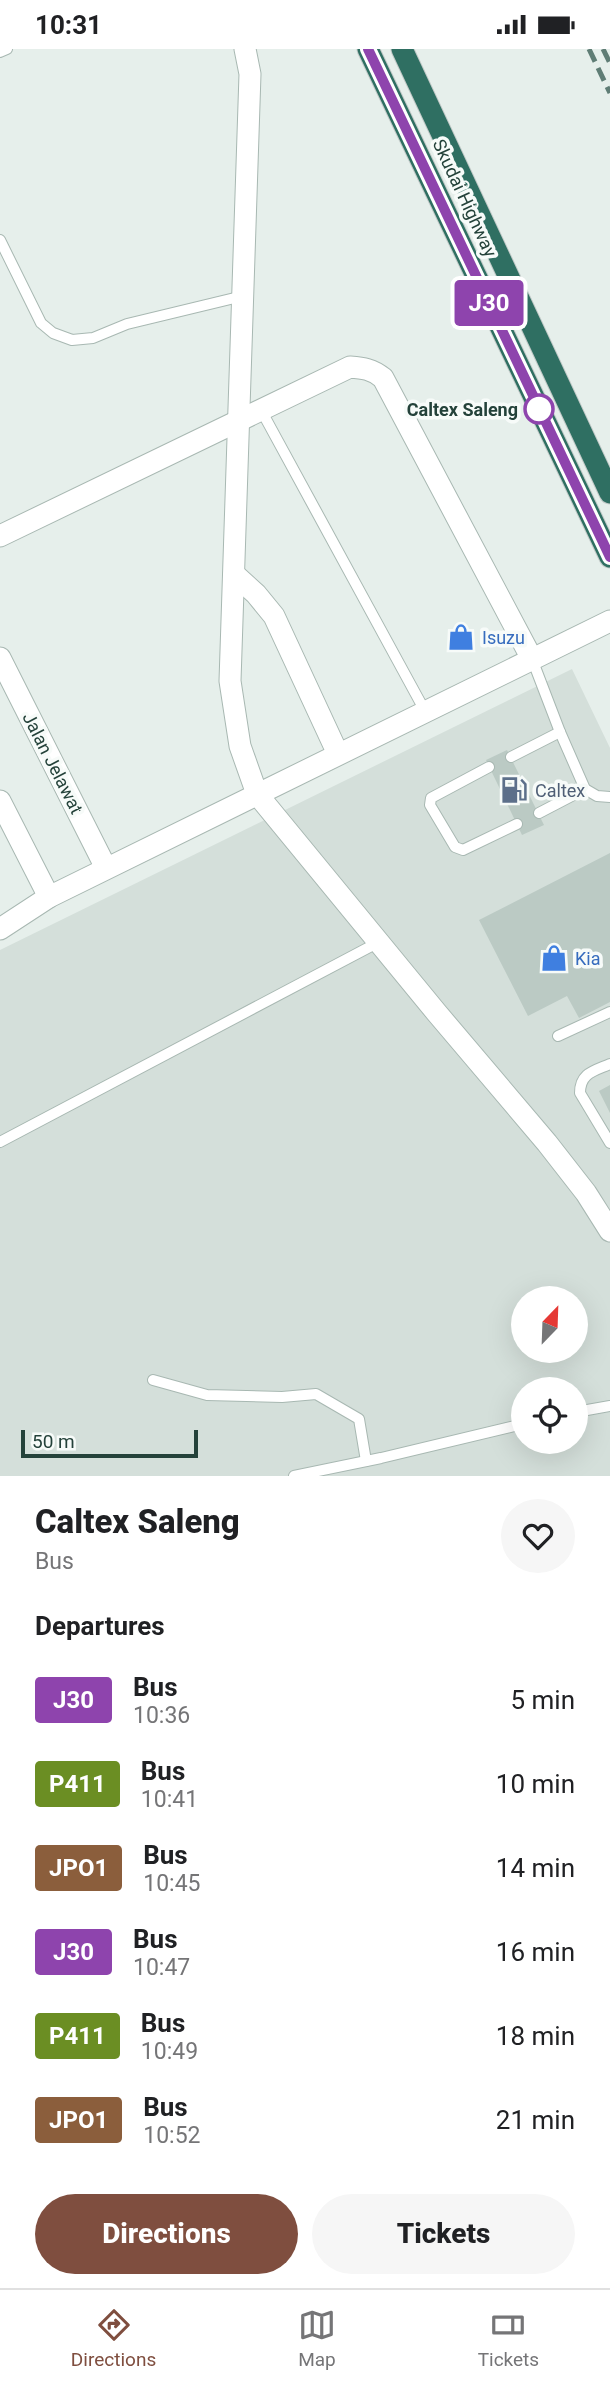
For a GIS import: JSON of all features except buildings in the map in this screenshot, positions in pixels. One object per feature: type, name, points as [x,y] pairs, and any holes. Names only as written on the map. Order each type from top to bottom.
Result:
[{"type":"highway","name":"Skudai Highway","points":[[368,49],[610,557]]},
{"type":"highway","name":"Skudai Highway","points":[[402,49],[610,493]]},
{"type":"street","points":[[245,49],[250,74],[230,681],[240,746],[257,794],[547,1143],[586,1193],[610,1231]]},
{"type":"street","points":[[0,536],[350,367],[374,371],[383,378],[532,659]]},
{"type":"street","points":[[234,574],[256,594],[274,616],[338,754]]},
{"type":"street","points":[[0,929],[49,897],[106,868],[610,621]]},
{"type":"street","name":"Jalan Jelawat","points":[[0,658],[106,868]]},
{"type":"street","points":[[0,801],[49,897]]},
{"type":"lane","points":[[0,52],[7,49]]},
{"type":"lane","points":[[0,240],[41,323],[53,333],[72,340],[93,338],[127,324],[243,296]]},
{"type":"lane","points":[[261,410],[425,711]]},
{"type":"lane","points":[[532,659],[585,789],[597,796],[610,797]]},
{"type":"lane","points":[[511,757],[560,732]]},
{"type":"lane","points":[[489,767],[431,798],[430,805],[455,847],[463,850],[517,824]]},
{"type":"lane","points":[[538,813],[585,789]]},
{"type":"lane","points":[[0,1142],[379,942]]},
{"type":"lane","points":[[558,1036],[610,1012]]},
{"type":"lane","points":[[610,1064],[585,1075],[580,1084],[580,1093],[610,1143]]},
{"type":"lane","points":[[153,1380],[207,1395],[282,1397],[316,1394],[359,1419],[366,1461]]},
{"type":"lane","points":[[588,1410],[610,1406]]},
{"type":"lane","points":[[294,1476],[511,1426]]},
{"type":"shaded area","points":[[572,669],[610,748],[610,1476],[0,1476],[0,950]]},
{"type":"railway","points":[[589,49],[610,93]]},
{"type":"railway","points":[[603,49],[610,63]]},
{"type":"bus line","name":"J30","points":[[368,49],[610,557]]},
{"type":"place","name":"Caltex Saleng","points":[[539,409]]},
{"type":"place","name":"Isuzu","points":[[461,637]]},
{"type":"place","name":"Caltex","points":[[514,790]]},
{"type":"place","name":"Kia","points":[[554,958]]}]
